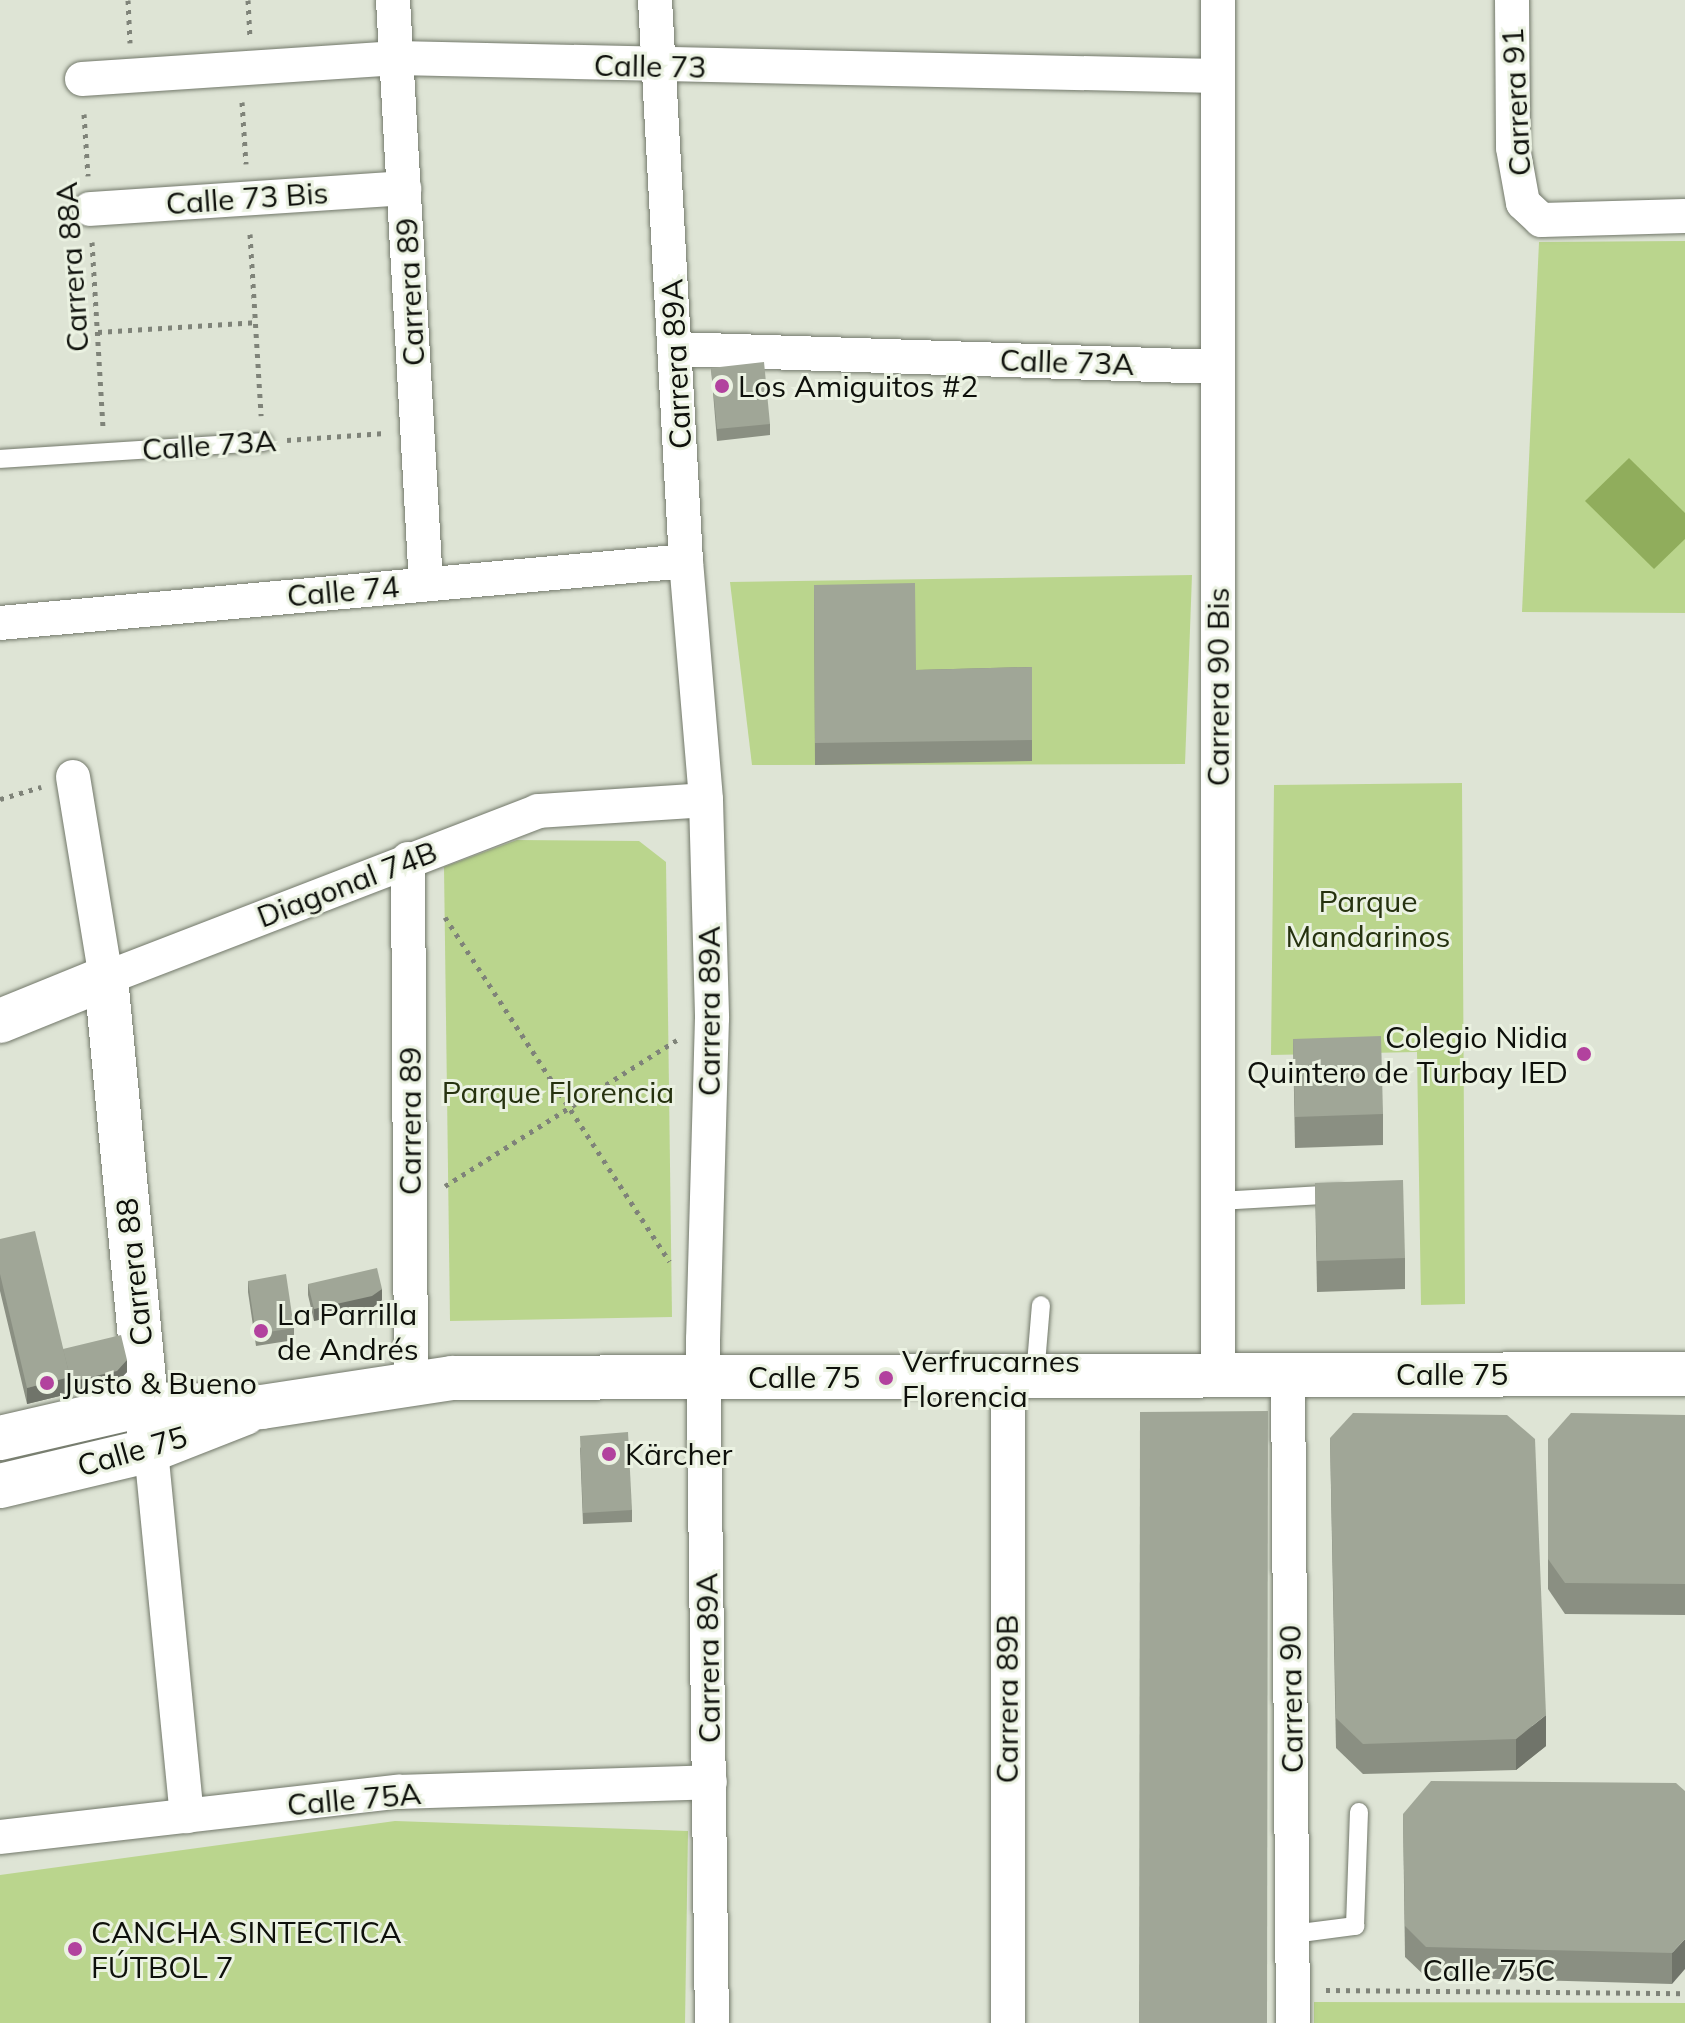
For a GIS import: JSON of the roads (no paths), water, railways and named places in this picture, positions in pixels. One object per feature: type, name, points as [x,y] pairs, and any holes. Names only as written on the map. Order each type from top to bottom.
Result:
[{"type":"street","name":"Carrera 89","points":[[393,0],[426,584]]},
{"type":"street","name":"Carrera 89A","points":[[655,0],[656,67],[676,349],[686,561],[706,800],[712,1018],[704,1377],[712,2023]]},
{"type":"street","name":"Carrera 90 Bis","points":[[1218,0],[1218,1375]]},
{"type":"street","name":"Carrera 91","points":[[1512,0],[1513,148],[1523,203],[1541,220],[1685,216]]},
{"type":"street","name":"Calle 73","points":[[82,79],[397,58],[656,67],[1218,76]]},
{"type":"street","name":"Calle 73 Bis","points":[[90,209],[404,188]]},
{"type":"street","name":"Calle 73A","points":[[676,349],[1217,367]]},
{"type":"street","name":"Calle 74","points":[[0,623],[686,561]]},
{"type":"street","name":"Carrera 88","points":[[73,777],[106,978],[187,1816]]},
{"type":"street","name":"Diagonal 74B","points":[[0,1021],[408,859],[538,811],[706,800]]},
{"type":"street","name":"Carrera 89","points":[[408,859],[411,1382]]},
{"type":"street","name":"Calle 75","points":[[0,1438],[147,1404],[262,1407],[411,1382],[704,1377],[1685,1374]]},
{"type":"street","name":"Carrera 90","points":[[1288,1375],[1293,2007]]},
{"type":"street","name":"Carrera 89B","points":[[1008,2023],[1022,1376]]},
{"type":"street","name":"Calle 75","points":[[0,1486],[151,1450],[262,1407]]},
{"type":"street","name":"Calle 75A","points":[[0,1837],[398,1792],[710,1782]]},
{"type":"lane","name":"Calle 73A","points":[[0,459],[263,442]]},
{"type":"lane","points":[[1219,1201],[1355,1193]]},
{"type":"lane","points":[[1022,1376],[1041,1305]]},
{"type":"lane","points":[[1293,1934],[1355,1926],[1359,1812]]},
{"type":"place","name":"Los Amiguitos #2","points":[[722,386]]},
{"type":"place","name":"Colegio Nidia Quintero de Turbay IED","points":[[1584,1054]]},
{"type":"place","name":"La Parrilla de Andrés","points":[[261,1331]]},
{"type":"place","name":"Verfrucarnes Florencia","points":[[886,1378]]},
{"type":"place","name":"Justo & Bueno","points":[[47,1383]]},
{"type":"place","name":"Kärcher","points":[[609,1454]]},
{"type":"place","name":"CANCHA SINTECTICA FÚTBOL 7","points":[[75,1949]]},
{"type":"park label","name":"Parque Mandarinos","points":[[1368,918]]},
{"type":"park label","name":"Parque Florencia","points":[[558,1092]]}]
